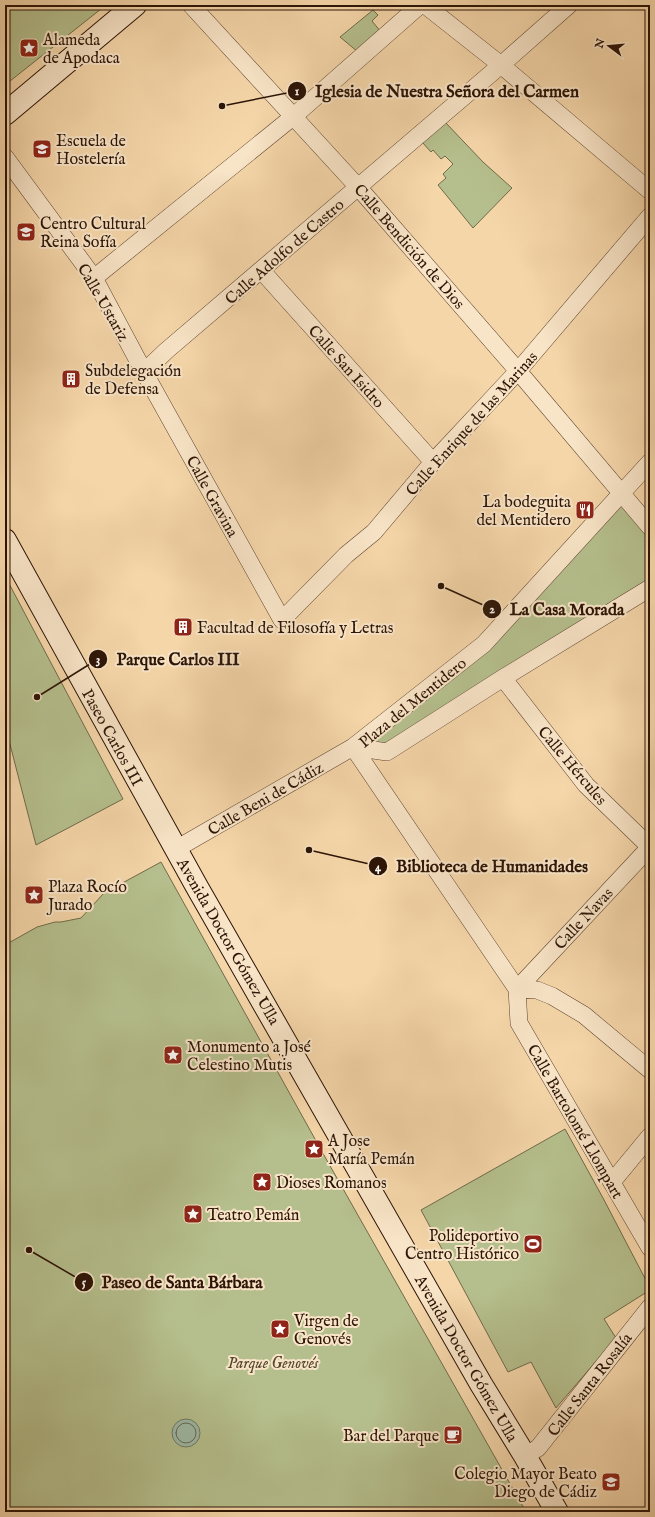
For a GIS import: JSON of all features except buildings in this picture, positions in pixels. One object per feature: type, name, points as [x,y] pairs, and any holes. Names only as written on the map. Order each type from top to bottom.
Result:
[{"type":"street","points":[[5,114],[135,5]]},
{"type":"street","name":"Calle Bendición de Dios","points":[[191,5],[358,187],[518,371],[621,493]]},
{"type":"street","points":[[94,278],[294,116],[420,5]]},
{"type":"street","points":[[426,5],[501,65],[650,191]]},
{"type":"street","name":"Calle Adolfo de Castro","points":[[144,372],[569,5]]},
{"type":"street","name":"Calle Ustariz","points":[[5,157],[94,278],[144,372]]},
{"type":"street","name":"Calle Enrique de las Marinas","points":[[282,620],[346,555],[374,532],[433,462],[518,371],[650,216]]},
{"type":"street","name":"Calle San Isidro","points":[[261,270],[433,462]]},
{"type":"street","name":"Calle Gravina","points":[[144,372],[282,620]]},
{"type":"street","name":"Plaza del Mentidero","points":[[353,747],[484,644],[650,462]]},
{"type":"street","points":[[621,493],[650,527]]},
{"type":"street","name":"Paseo Carlos III","points":[[5,540],[176,849]]},
{"type":"street","name":"Plaza del Mentidero","points":[[353,747],[387,752],[502,678],[650,588]]},
{"type":"street","name":"Calle Hércules","points":[[502,678],[586,785],[650,847]]},
{"type":"street","points":[[353,747],[517,989],[537,990],[552,996],[584,1015],[650,1070]]},
{"type":"street","name":"Calle Beni de Cádiz","points":[[176,849],[353,747]]},
{"type":"street","name":"Calle Navas","points":[[517,989],[650,847]]},
{"type":"street","name":"Avenida Doctor Gómez Ulla","points":[[176,849],[481,1384],[557,1512]]},
{"type":"street","name":"Calle Bartolomé Llompart","points":[[517,989],[520,1023],[650,1248]]},
{"type":"street","points":[[612,1182],[650,1136]]},
{"type":"street","name":"Calle Santa Rosalía","points":[[525,1456],[538,1448],[650,1308]]},
{"type":"green space","name":"Alameda de Apodaca","points":[[8,5],[106,5],[5,85],[5,11]]},
{"type":"green space","points":[[373,10],[378,15],[372,21],[381,32],[358,52],[340,37]]},
{"type":"green space","points":[[445,122],[483,162],[512,188],[473,228],[438,185],[446,178],[443,174],[453,164],[445,156],[441,159],[433,150],[431,152],[422,142]]},
{"type":"green space","points":[[621,493],[650,527],[650,588],[387,752],[353,747],[484,644]]},
{"type":"green space","points":[[5,576],[123,799],[36,845],[5,725]]},
{"type":"green space","name":"Parque Genovés","points":[[161,862],[325,1157],[526,1512],[5,1512],[5,945],[37,927],[55,922],[81,918],[104,893]]},
{"type":"green space","name":"Polideportivo Centro Histórico","points":[[565,1129],[603,1198],[650,1290],[604,1319],[616,1338],[556,1408],[531,1362],[508,1372],[421,1210]]},
{"type":"water","points":[[186,1419],[196,1423],[200,1433],[196,1443],[186,1447],[176,1443],[172,1433],[176,1423]]},
{"type":"place","name":"Alameda de Apodaca","points":[[29,48]]},
{"type":"place","name":"Iglesia de Nuestra Señora del Carmen","points":[[222,106]]},
{"type":"place","name":"Escuela de Hostelería","points":[[42,149]]},
{"type":"place","name":"Centro Cultural Reina Sofía","points":[[26,232]]},
{"type":"place","name":"Subdelegación de Defensa","points":[[71,379]]},
{"type":"place","name":"La bodeguita del Mentidero","points":[[585,510]]},
{"type":"place","name":"La Casa Morada","points":[[441,586]]},
{"type":"place","name":"Facultad de Filosofía y Letras","points":[[183,627]]},
{"type":"place","name":"Parque Carlos III","points":[[37,697]]},
{"type":"place","name":"Biblioteca de Humanidades","points":[[309,850]]},
{"type":"place","name":"Plaza Rocío Jurado","points":[[34,895]]},
{"type":"place","name":"Monumento a José Celestino Mutis","points":[[173,1055]]},
{"type":"place","name":"A Jose María Pemán","points":[[314,1149]]},
{"type":"place","name":"Dioses Romanos","points":[[262,1182]]},
{"type":"place","name":"Teatro Pemán","points":[[193,1214]]},
{"type":"place","name":"Polideportivo Centro Histórico","points":[[533,1244]]},
{"type":"place","name":"Paseo de Santa Bárbara","points":[[29,1250]]},
{"type":"place","name":"Virgen de Genovés","points":[[280,1329]]},
{"type":"place","name":"Bar del Parque","points":[[453,1435]]},
{"type":"place","name":"Colegio Mayor Beato Diego de Cádiz","points":[[611,1482]]}]
